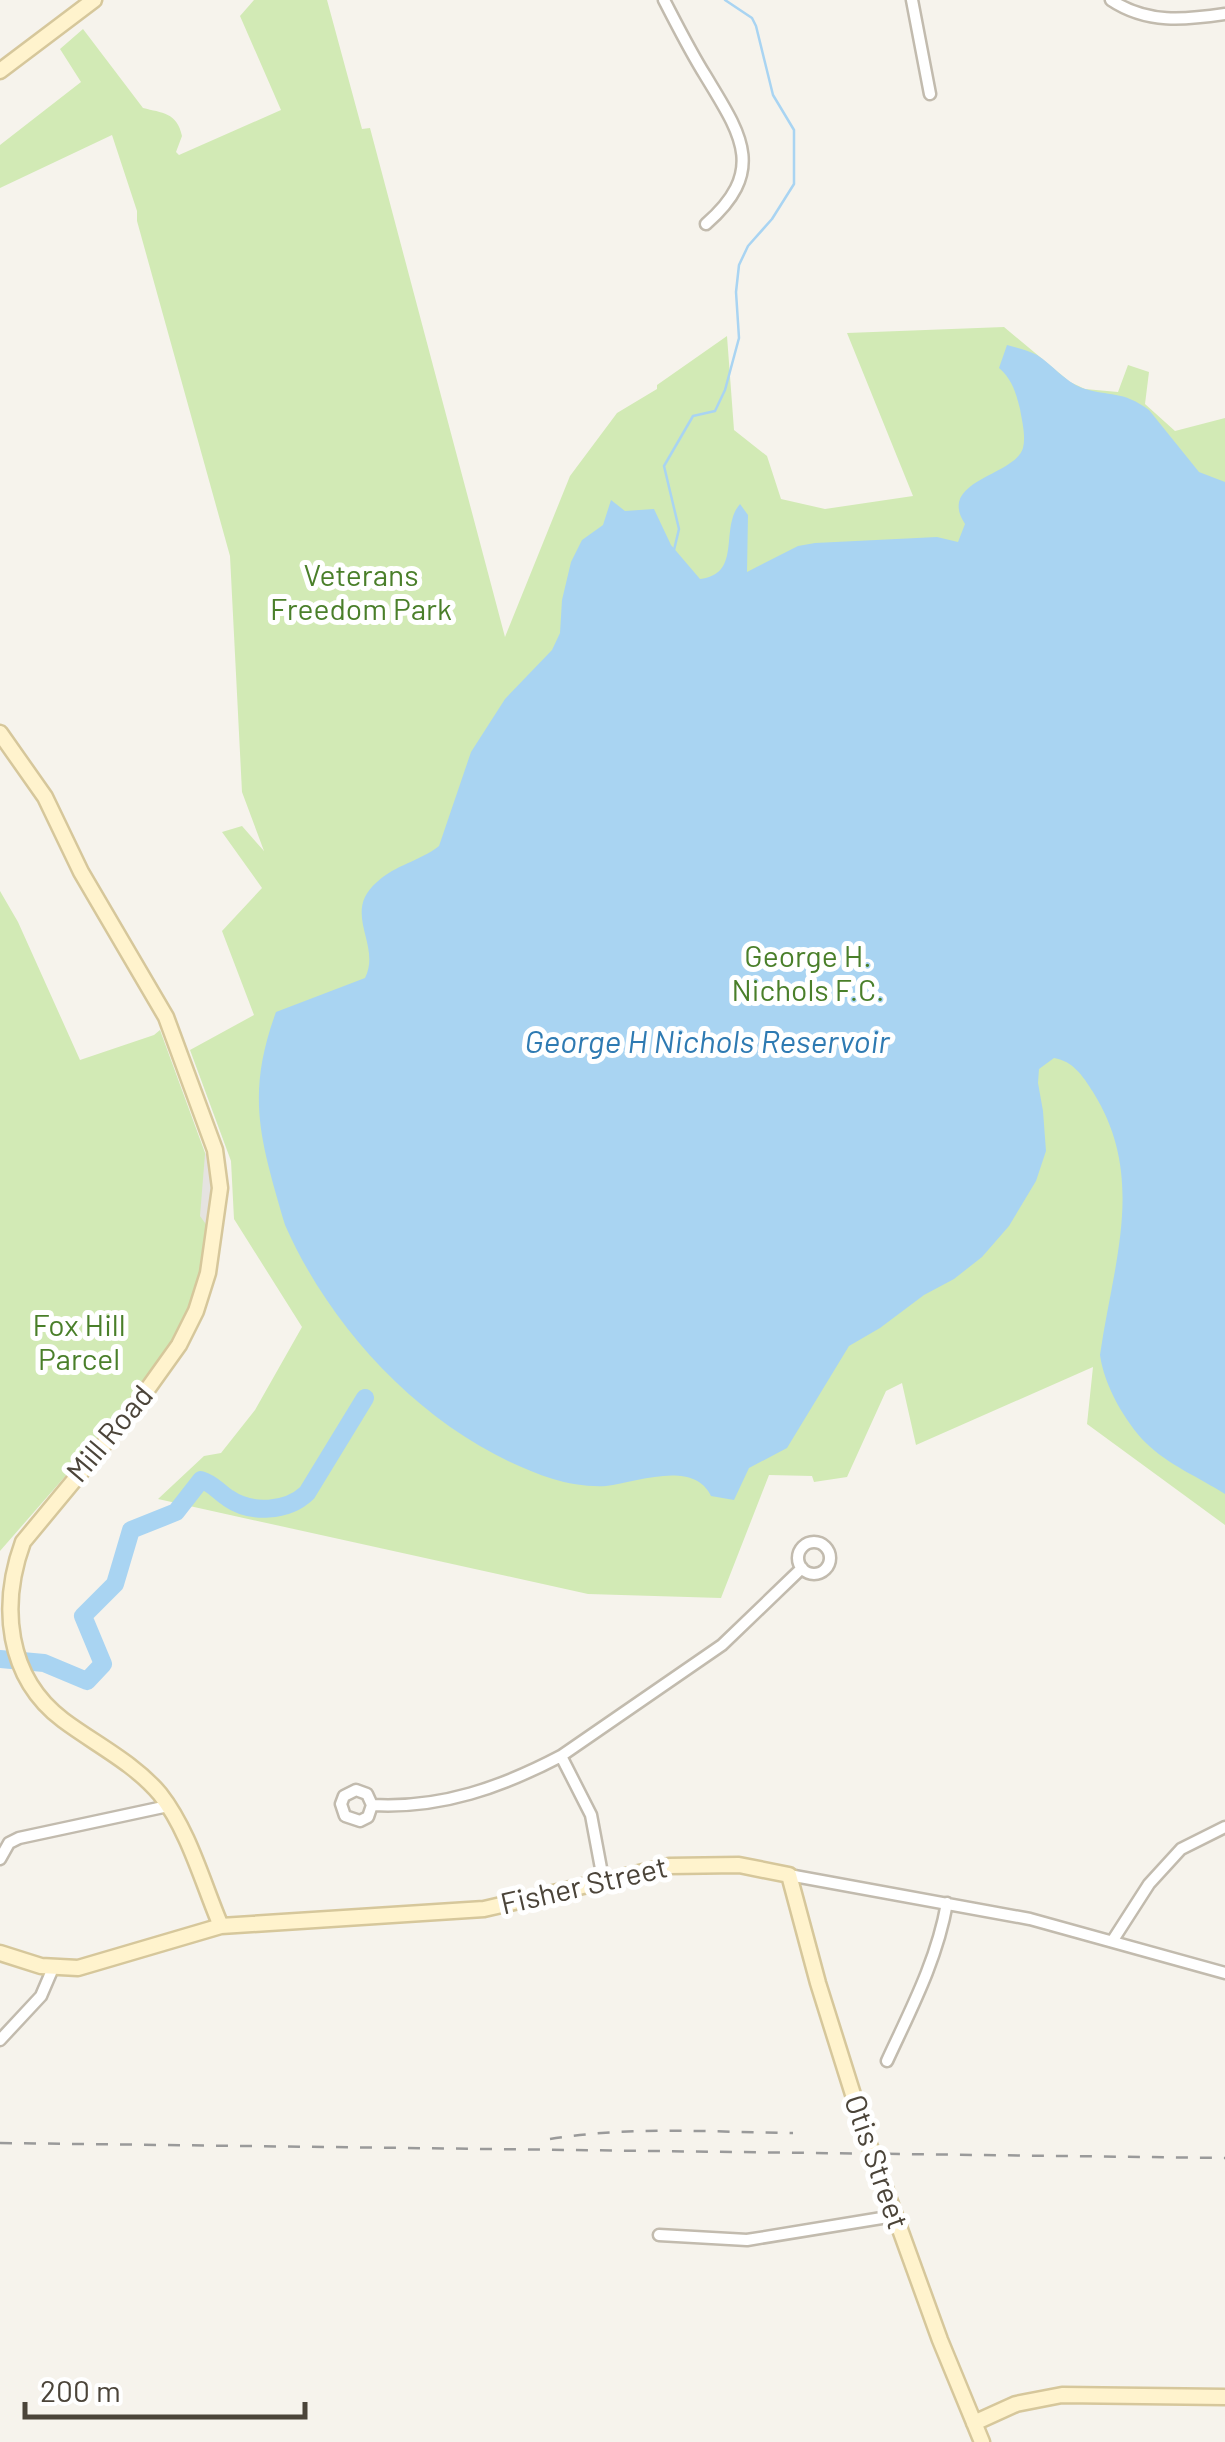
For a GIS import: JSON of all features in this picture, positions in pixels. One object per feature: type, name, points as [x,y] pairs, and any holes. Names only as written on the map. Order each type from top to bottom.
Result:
[{"type":"street","points":[[0,71],[94,0]]},
{"type":"street","points":[[664,0],[727,109],[744,154],[738,182],[721,211],[706,224]]},
{"type":"street","points":[[912,0],[930,94]]},
{"type":"street","points":[[1111,0],[1137,14],[1160,19],[1225,14]]},
{"type":"street","name":"Mill Road","points":[[0,733],[44,797],[81,872],[161,1007],[215,1150],[220,1188],[214,1248],[196,1311],[152,1386],[23,1542],[6,1596],[9,1640],[34,1692],[54,1712],[144,1778],[168,1806],[221,1926]]},
{"type":"street","points":[[372,1805],[465,1796],[521,1777],[561,1756],[722,1646],[802,1568]]},
{"type":"street","points":[[561,1756],[591,1815],[603,1880]]},
{"type":"street","points":[[0,1859],[9,1843],[19,1838],[168,1806]]},
{"type":"street","points":[[1113,1940],[1150,1884],[1181,1849],[1225,1827]]},
{"type":"street","name":"Fisher Street","points":[[0,1954],[53,1968],[90,1966],[221,1926],[484,1909],[632,1872],[691,1864],[751,1866],[882,1894],[948,1903],[1113,1940],[1225,1973]]},
{"type":"street","name":"Otis Street","points":[[790,1875],[818,1983],[894,2216],[982,2442]]},
{"type":"street","points":[[887,2062],[930,1969],[948,1903]]},
{"type":"street","points":[[0,2040],[41,1996],[53,1968]]},
{"type":"street","points":[[659,2235],[747,2240],[894,2216]]},
{"type":"street","points":[[974,2423],[1016,2404],[1062,2395],[1225,2398]]},
{"type":"green space","name":"George H Nichols Reservoir","points":[[254,0],[327,0],[362,129],[370,128],[505,637],[570,476],[617,413],[657,389],[657,385],[727,336],[734,430],[767,456],[781,499],[825,509],[913,496],[847,333],[1004,327],[1070,382],[1085,389],[1118,392],[1128,365],[1149,372],[1145,404],[1175,431],[1225,418],[1225,1525],[1087,1424],[1093,1367],[916,1445],[902,1383],[886,1391],[847,1477],[814,1482],[812,1476],[769,1475],[721,1598],[588,1594],[158,1499],[204,1456],[221,1453],[255,1410],[302,1327],[234,1219],[231,1161],[190,1050],[254,1015],[222,931],[262,888],[222,832],[242,826],[264,851],[242,792],[230,556],[137,211],[112,135],[0,188],[0,145],[81,82],[60,49],[83,29],[143,108],[168,115],[176,122],[182,136],[176,152],[179,155],[281,110],[240,16]]},
{"type":"green space","name":"Fox Hill Parcel","points":[[0,891],[18,922],[80,1060],[160,1030],[208,1161],[212,1214],[202,1270],[185,1320],[157,1371],[0,1551]]},
{"type":"shaded area","points":[[215,1150],[215,1237],[200,1216],[205,1154]]},
{"type":"water","name":"George H Nichols Reservoir","points":[[1007,345],[1037,355],[1082,388],[1140,404],[1199,472],[1225,482],[1225,1494],[1154,1451],[1123,1414],[1106,1378],[1100,1355],[1122,1221],[1119,1156],[1109,1124],[1089,1086],[1072,1066],[1054,1058],[1039,1069],[1046,1151],[1036,1181],[1009,1226],[982,1257],[954,1279],[849,1346],[787,1448],[749,1468],[734,1500],[711,1496],[691,1478],[663,1476],[586,1486],[553,1479],[510,1462],[468,1439],[393,1379],[360,1344],[306,1266],[285,1225],[260,1119],[261,1069],[276,1012],[365,978],[369,953],[362,905],[367,894],[384,876],[439,846],[471,752],[505,699],[552,650],[560,633],[562,600],[571,562],[582,540],[603,525],[611,500],[625,511],[654,509],[671,545],[700,579],[721,569],[740,504],[748,515],[747,572],[798,546],[815,543],[937,537],[958,542],[965,524],[959,509],[961,498],[968,488],[1017,458],[1023,448],[1017,397],[999,368]]},
{"type":"waterway","points":[[674,550],[679,529],[664,466],[693,416],[715,411],[725,390],[739,338],[739,265],[748,246],[772,219],[794,184],[794,130],[773,95],[756,26],[752,18],[725,0]]},
{"type":"waterway","points":[[0,1659],[44,1663],[87,1681],[103,1664],[83,1616],[115,1584],[131,1530],[176,1512],[201,1480],[247,1507],[269,1509],[299,1499],[307,1493],[365,1398]]},
{"type":"railway","points":[[550,2139],[641,2131],[793,2133]]},
{"type":"railway","points":[[0,2143],[1225,2158]]},
{"type":"park label","name":"Veterans Freedom Park","points":[[361,593]]},
{"type":"park label","name":"George H. Nichols F.C.","points":[[808,974]]}]
